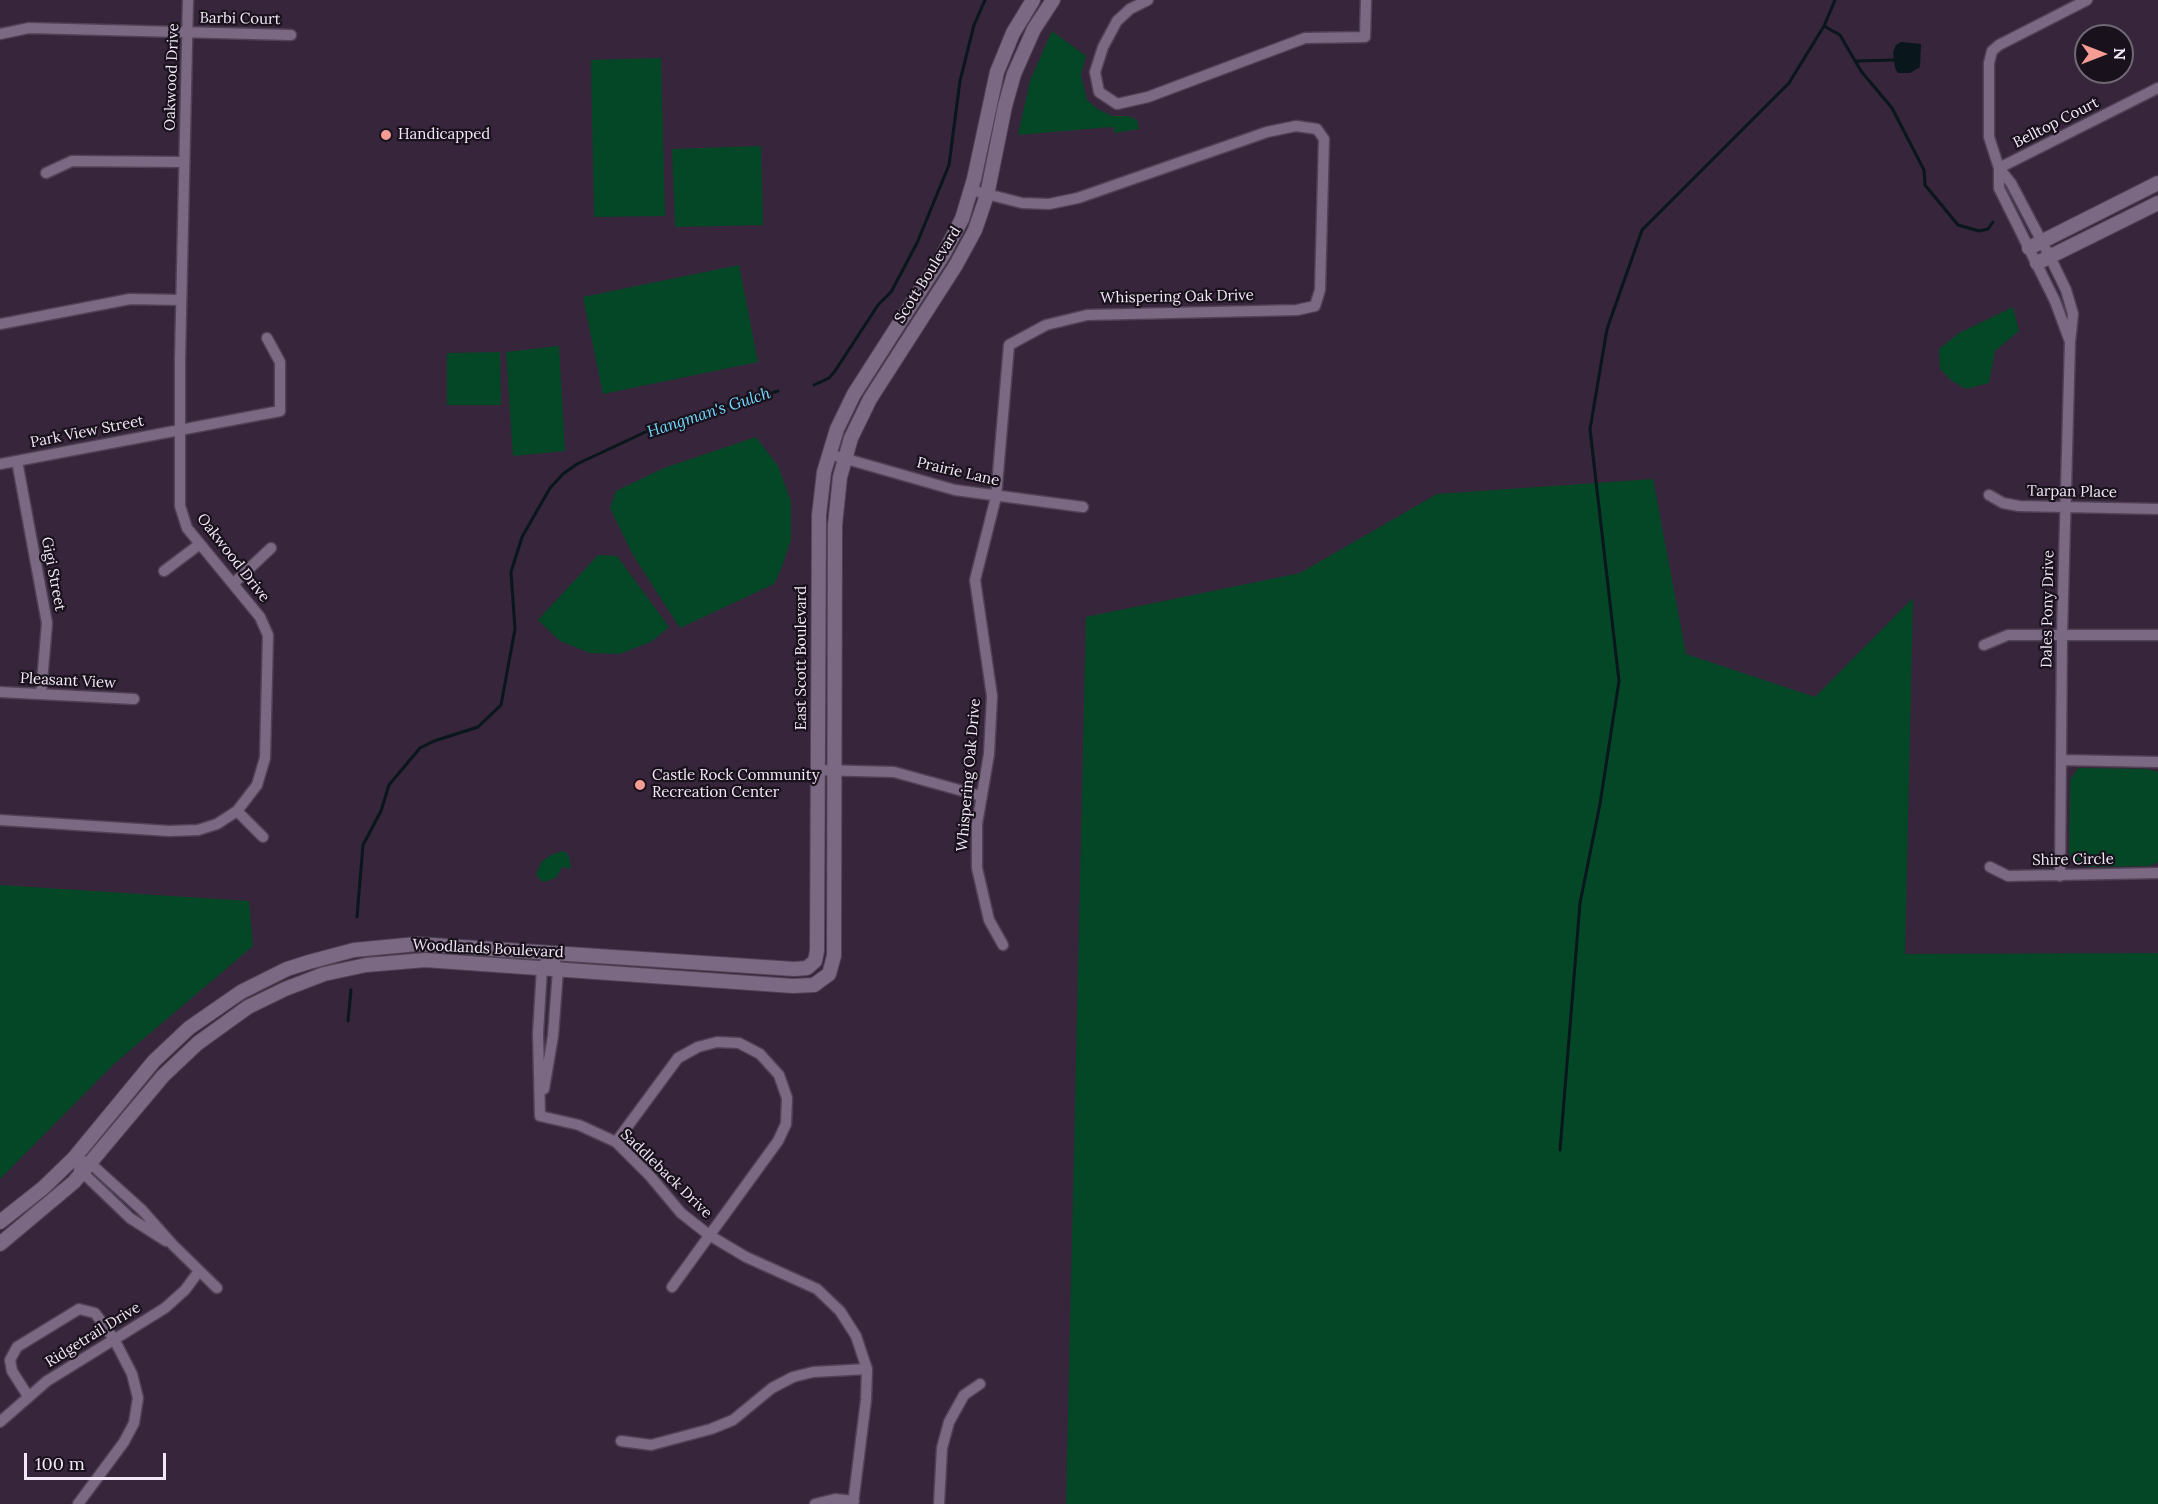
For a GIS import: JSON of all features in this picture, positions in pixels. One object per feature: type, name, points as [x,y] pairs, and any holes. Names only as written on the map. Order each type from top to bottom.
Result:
[{"type":"street","name":"Oakwood Drive","points":[[0,820],[169,831],[198,830],[217,824],[237,811],[257,785],[266,758],[268,635],[260,617],[188,528],[180,506],[181,300],[188,0]]},
{"type":"street","name":"Scott Boulevard","points":[[874,361],[943,255],[962,219],[971,190],[997,72],[1013,33],[1033,0]]},
{"type":"street","name":"Scott Boulevard","points":[[845,458],[870,399],[968,244],[987,195],[1014,74],[1034,29],[1053,0]]},
{"type":"street","points":[[1148,0],[1130,9],[1117,21],[1095,72],[1099,92],[1117,104],[1148,97],[1305,38],[1365,37],[1366,0]]},
{"type":"street","points":[[2087,0],[1992,51],[1989,63],[1988,121],[1992,148],[1999,168],[2011,183],[2035,245],[2158,183]]},
{"type":"street","name":"Barbi Court","points":[[0,34],[29,28],[291,35]]},
{"type":"street","name":"Belltop Court","points":[[1999,168],[2158,88]]},
{"type":"street","name":"Whispering Oak Drive","points":[[971,190],[1022,203],[1048,204],[1078,198],[1267,132],[1296,126],[1317,129],[1324,139],[1320,290],[1315,306],[1297,310],[1087,315],[1046,325],[1009,345],[996,497],[975,580],[992,696],[989,754],[977,824],[977,868],[989,920],[1003,945]]},
{"type":"street","points":[[46,173],[72,161],[184,162]]},
{"type":"street","points":[[2037,263],[2158,203]]},
{"type":"street","name":"Dales Pony Drive","points":[[2035,245],[2050,257],[2072,308],[2062,634],[2060,876]]},
{"type":"street","name":"Dales Pony Drive","points":[[2035,245],[2037,263],[2058,308],[2070,342]]},
{"type":"street","points":[[0,324],[130,299],[181,300]]},
{"type":"street","name":"Park View Street","points":[[0,464],[280,411],[280,362],[267,338]]},
{"type":"street","name":"East Scott Boulevard","points":[[812,965],[818,951],[819,515],[829,454],[844,411],[874,361]]},
{"type":"street","name":"Prairie Lane","points":[[829,454],[955,490],[1083,507]]},
{"type":"street","points":[[836,771],[835,525],[845,458]]},
{"type":"street","name":"Gigi Street","points":[[17,461],[47,623],[41,694]]},
{"type":"street","name":"Tarpan Place","points":[[1989,495],[2010,505],[2158,509]]},
{"type":"street","points":[[164,571],[200,544]]},
{"type":"street","points":[[234,583],[271,548]]},
{"type":"street","points":[[1984,645],[2008,635],[2158,635]]},
{"type":"street","name":"Pleasant View","points":[[0,692],[134,699]]},
{"type":"street","points":[[2061,760],[2158,762]]},
{"type":"street","points":[[818,770],[909,775],[981,796]]},
{"type":"street","name":"Woodlands Boulevard","points":[[0,1244],[57,1198],[87,1169],[180,1058],[230,1018],[285,989],[324,974],[386,962],[444,961],[793,986],[814,985],[824,979],[831,970],[834,956],[836,771]]},
{"type":"street","points":[[237,811],[263,837]]},
{"type":"street","name":"Shire Circle","points":[[1990,867],[2008,876],[2158,873]]},
{"type":"street","name":"Woodlands Boulevard","points":[[0,1222],[74,1158],[172,1042],[223,1003],[287,969],[354,950],[435,944],[794,969],[812,965]]},
{"type":"street","points":[[540,1116],[538,1033],[542,969],[552,952]]},
{"type":"street","points":[[540,1116],[553,1036],[558,970],[552,952]]},
{"type":"street","points":[[616,1142],[678,1058],[698,1047],[717,1042],[739,1043],[760,1054],[779,1075],[787,1098],[786,1124],[778,1141],[672,1287]]},
{"type":"street","name":"Saddleback Drive","points":[[540,1116],[579,1125],[616,1142],[650,1176],[681,1213],[709,1235],[746,1257],[817,1289],[846,1320],[862,1351],[867,1369],[866,1400],[853,1502]]},
{"type":"street","points":[[74,1158],[87,1169],[130,1218],[173,1245],[217,1288]]},
{"type":"street","name":"Ridgetrail Drive","points":[[0,1422],[28,1396],[176,1299],[199,1271]]},
{"type":"street","points":[[28,1396],[12,1371],[10,1360],[17,1347],[74,1312],[85,1309],[100,1318],[132,1374],[138,1398],[134,1423],[78,1504]]},
{"type":"street","points":[[621,1441],[651,1445],[711,1429],[733,1420],[772,1388],[793,1377],[813,1372],[867,1369]]},
{"type":"street","points":[[939,1504],[942,1448],[949,1422],[964,1395],[981,1384]]},
{"type":"street","points":[[815,1504],[835,1499],[853,1502]]},
{"type":"green space","points":[[1052,31],[1086,56],[1081,75],[1087,100],[1099,110],[1113,116],[1128,116],[1137,120],[1139,129],[1114,133],[1114,128],[1111,127],[1018,135],[1030,81]]},
{"type":"green space","points":[[661,58],[665,216],[594,217],[591,60]]},
{"type":"green space","points":[[761,146],[763,225],[675,227],[672,149]]},
{"type":"green space","points":[[739,265],[758,362],[603,394],[583,297]]},
{"type":"green space","points":[[2013,307],[2019,331],[1995,351],[1989,383],[1966,389],[1952,381],[1940,369],[1939,349],[1959,333]]},
{"type":"green space","points":[[559,346],[565,451],[513,456],[506,352]]},
{"type":"green space","points":[[500,352],[501,405],[447,405],[447,353]]},
{"type":"green space","points":[[756,437],[778,466],[791,501],[791,539],[782,567],[774,584],[680,628],[633,555],[610,508],[616,491],[664,468]]},
{"type":"green space","points":[[1653,479],[1686,654],[1815,697],[1913,598],[1905,954],[2158,953],[2158,1504],[1066,1504],[1086,617],[1300,573],[1437,494]]},
{"type":"green space","points":[[598,555],[617,556],[669,627],[651,642],[619,654],[590,653],[560,641],[538,620]]},
{"type":"green space","points":[[2078,768],[2147,769],[2158,772],[2158,862],[2150,866],[2086,867],[2072,862],[2069,852],[2070,780]]},
{"type":"green space","points":[[564,851],[569,856],[571,869],[562,867],[556,878],[543,882],[536,875],[542,861],[553,854]]},
{"type":"green space","points":[[0,885],[249,901],[253,946],[115,1063],[0,1179]]},
{"type":"shaded area","points":[[1901,42],[1921,44],[1920,67],[1910,73],[1898,73],[1895,68],[1893,52],[1896,45]]},
{"type":"waterway","name":"Hangman's Gulch","points":[[814,385],[829,378],[835,371],[878,305],[891,292],[917,243],[949,165],[960,81],[974,25],[985,0]]},
{"type":"waterway","points":[[1835,0],[1824,26],[1840,35],[1861,71],[1892,108],[1924,170],[1925,185],[1958,225],[1979,231],[1988,229],[1993,222]]},
{"type":"waterway","points":[[1560,1150],[1580,903],[1600,804],[1619,681],[1590,429],[1607,329],[1642,230],[1789,83],[1824,26]]},
{"type":"waterway","points":[[1857,61],[1895,60]]},
{"type":"waterway","name":"Hangman's Gulch","points":[[357,917],[363,845],[381,811],[389,785],[420,748],[434,741],[478,727],[501,705],[515,629],[511,572],[522,537],[550,488],[563,474],[577,464],[654,428],[778,391]]},
{"type":"waterway","name":"Hangman's Gulch","points":[[348,1021],[351,990]]},
{"type":"place","name":"Handicapped","points":[[386,135]]},
{"type":"place","name":"Castle Rock Community Recreation Center","points":[[640,785]]}]
